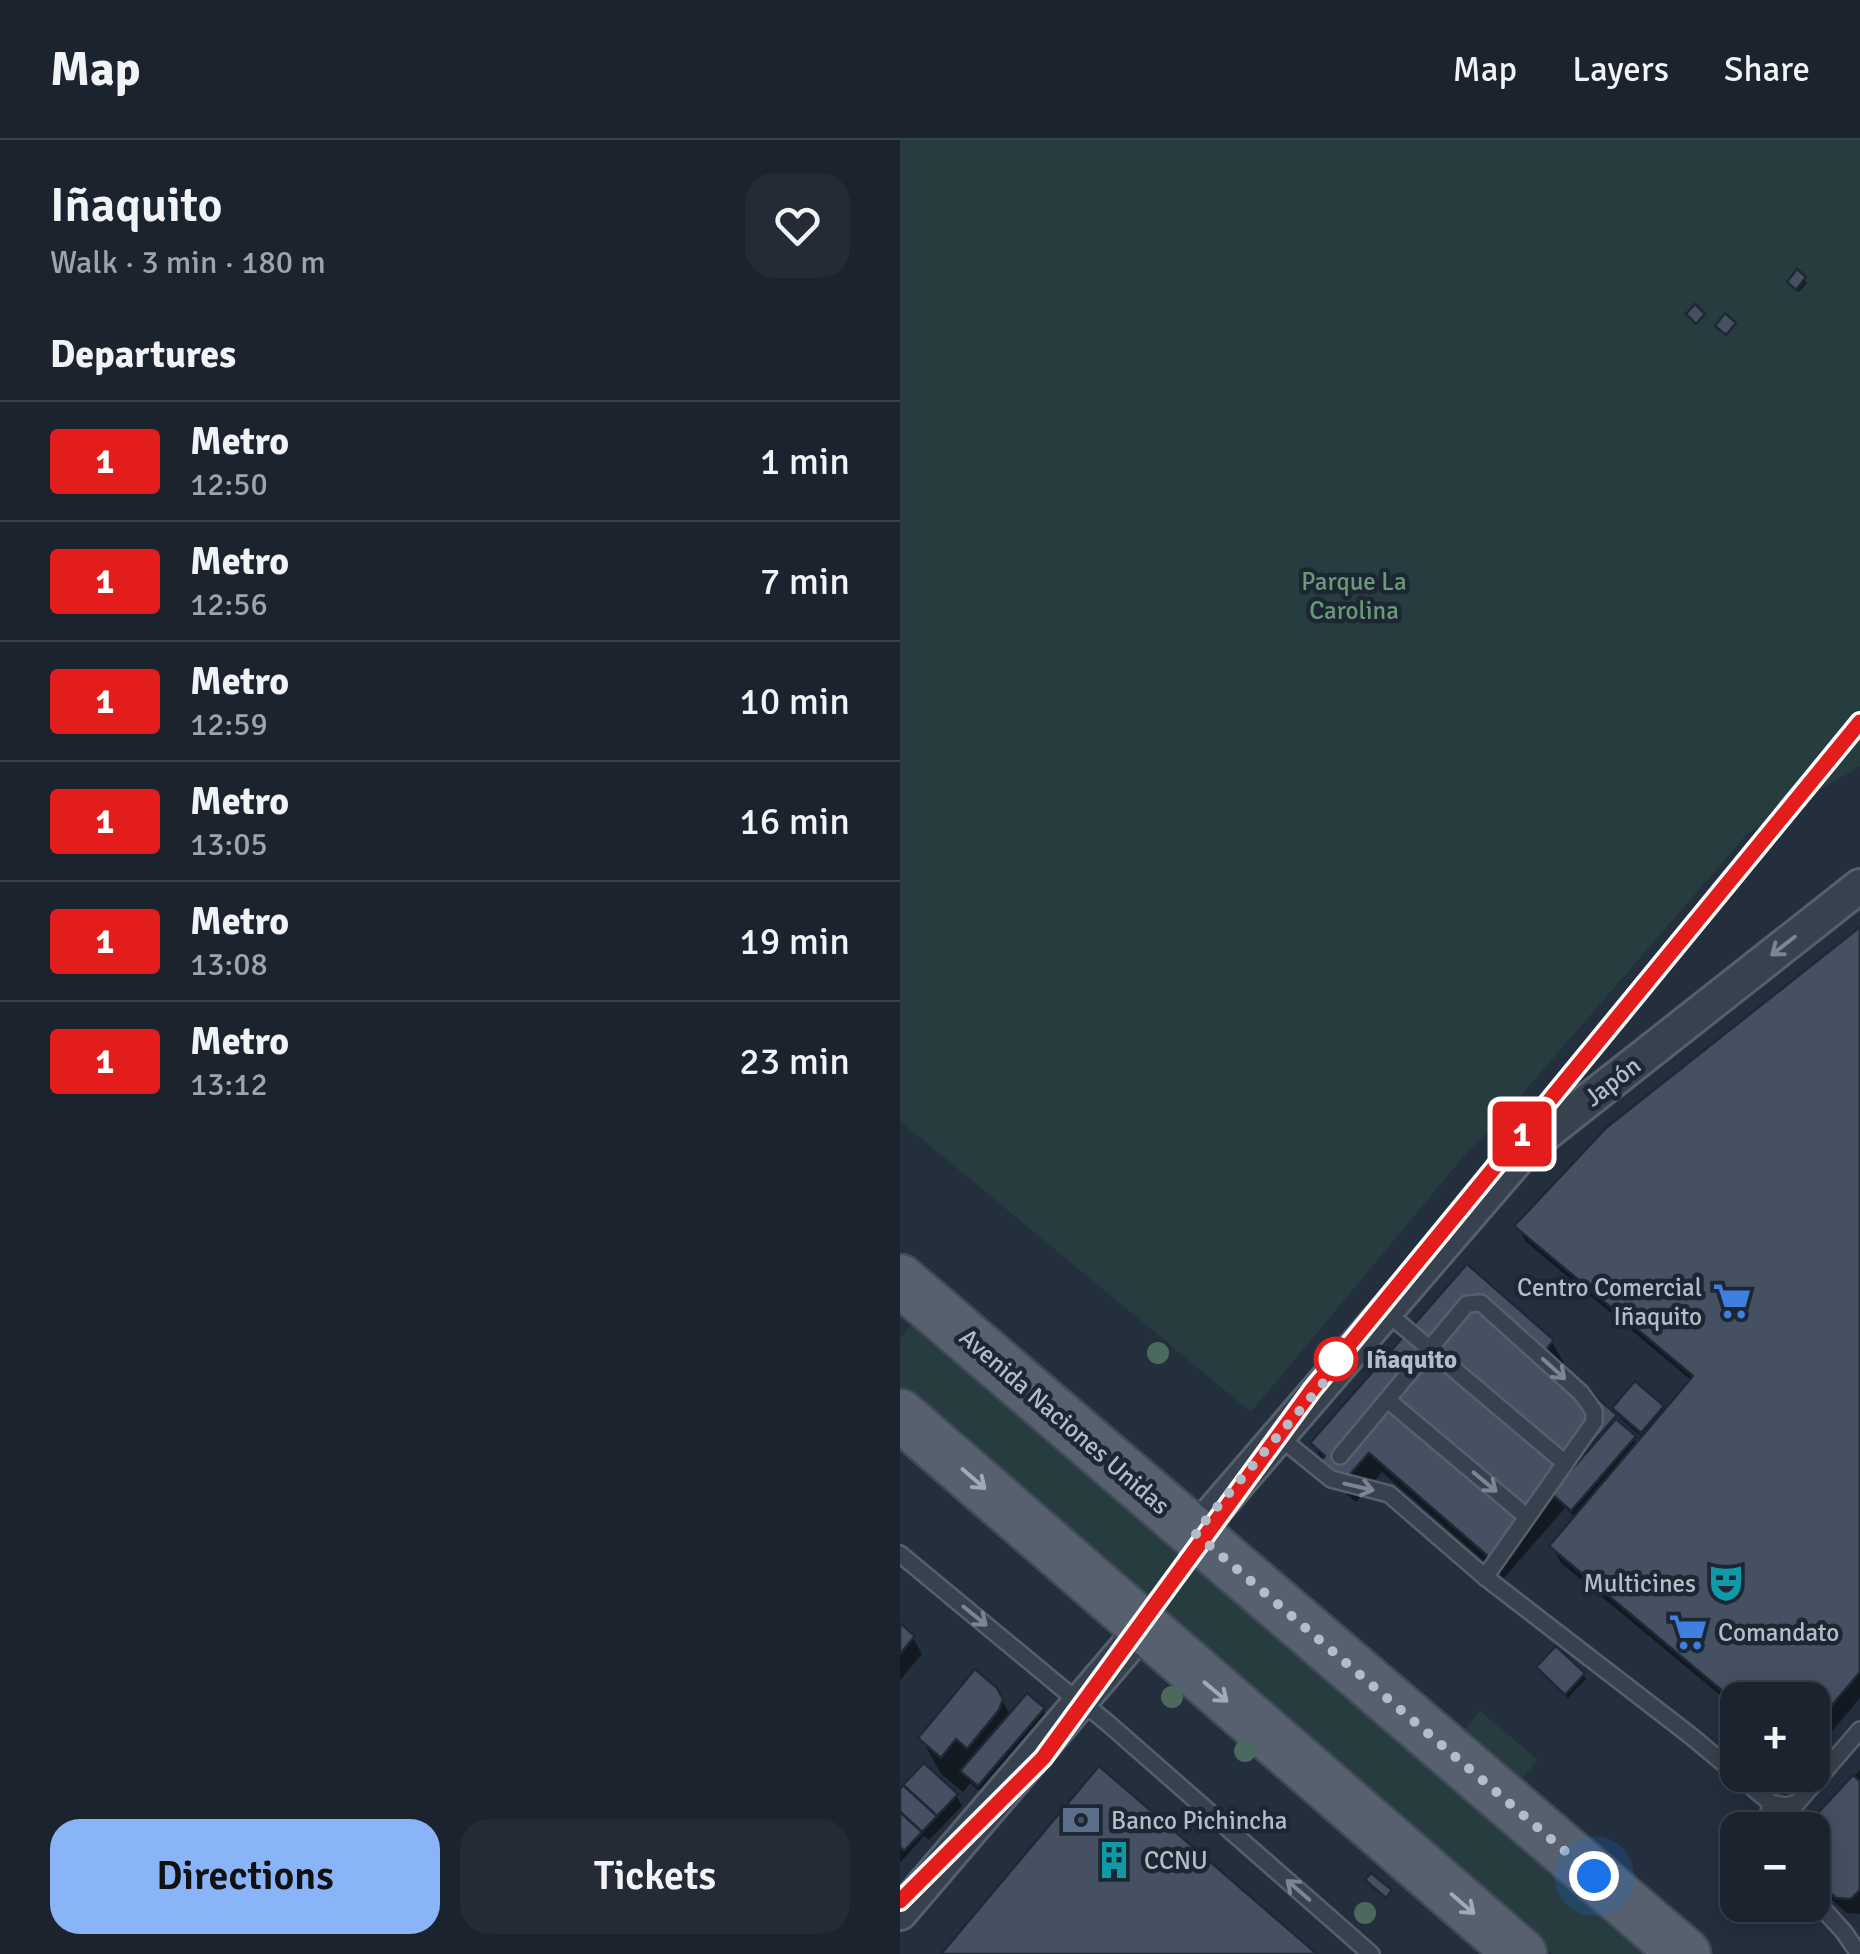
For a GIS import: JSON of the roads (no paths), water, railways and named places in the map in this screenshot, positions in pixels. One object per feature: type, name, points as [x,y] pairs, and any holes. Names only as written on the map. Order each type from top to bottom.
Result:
[{"type":"main road","name":"Avenida Naciones Unidas","points":[[900,1280],[1685,1954]]},
{"type":"main road","points":[[900,1416],[1521,1954]]},
{"type":"street","name":"Japón","points":[[1195,1533],[1525,1150],[1860,886]]},
{"type":"street","points":[[900,1913],[1144,1627]]},
{"type":"lane","points":[[1340,1456],[1466,1304],[1481,1303],[1581,1393],[1594,1412],[1594,1422],[1484,1577]]},
{"type":"lane","points":[[1385,1311],[1565,1462]]},
{"type":"lane","points":[[1389,1401],[1526,1518]]},
{"type":"lane","points":[[1278,1436],[1331,1479],[1389,1494],[1484,1577],[1771,1802],[1786,1806],[1797,1803],[1860,1730]]},
{"type":"lane","points":[[900,1554],[1110,1725],[1371,1954]]},
{"type":"lane","points":[[1769,1812],[1771,1802]]},
{"type":"lane","points":[[1830,1917],[1859,1954]]},
{"type":"lane","points":[[1844,1932],[1860,1924]]},
{"type":"metro line","name":"1","points":[[900,1901],[1043,1758],[1312,1390],[1860,722]]},
{"type":"place","name":"Centro Comercial Iñaquito","points":[[1732,1301]]},
{"type":"place","name":"Iñaquito","points":[[1336,1359]]},
{"type":"place","name":"Multicines","points":[[1726,1583]]},
{"type":"place","name":"Comandato","points":[[1688,1632]]},
{"type":"place","name":"Banco Pichincha","points":[[1081,1820]]},
{"type":"place","name":"CCNU","points":[[1114,1860]]},
{"type":"park label","name":"Parque La Carolina","points":[[1354,596]]}]
